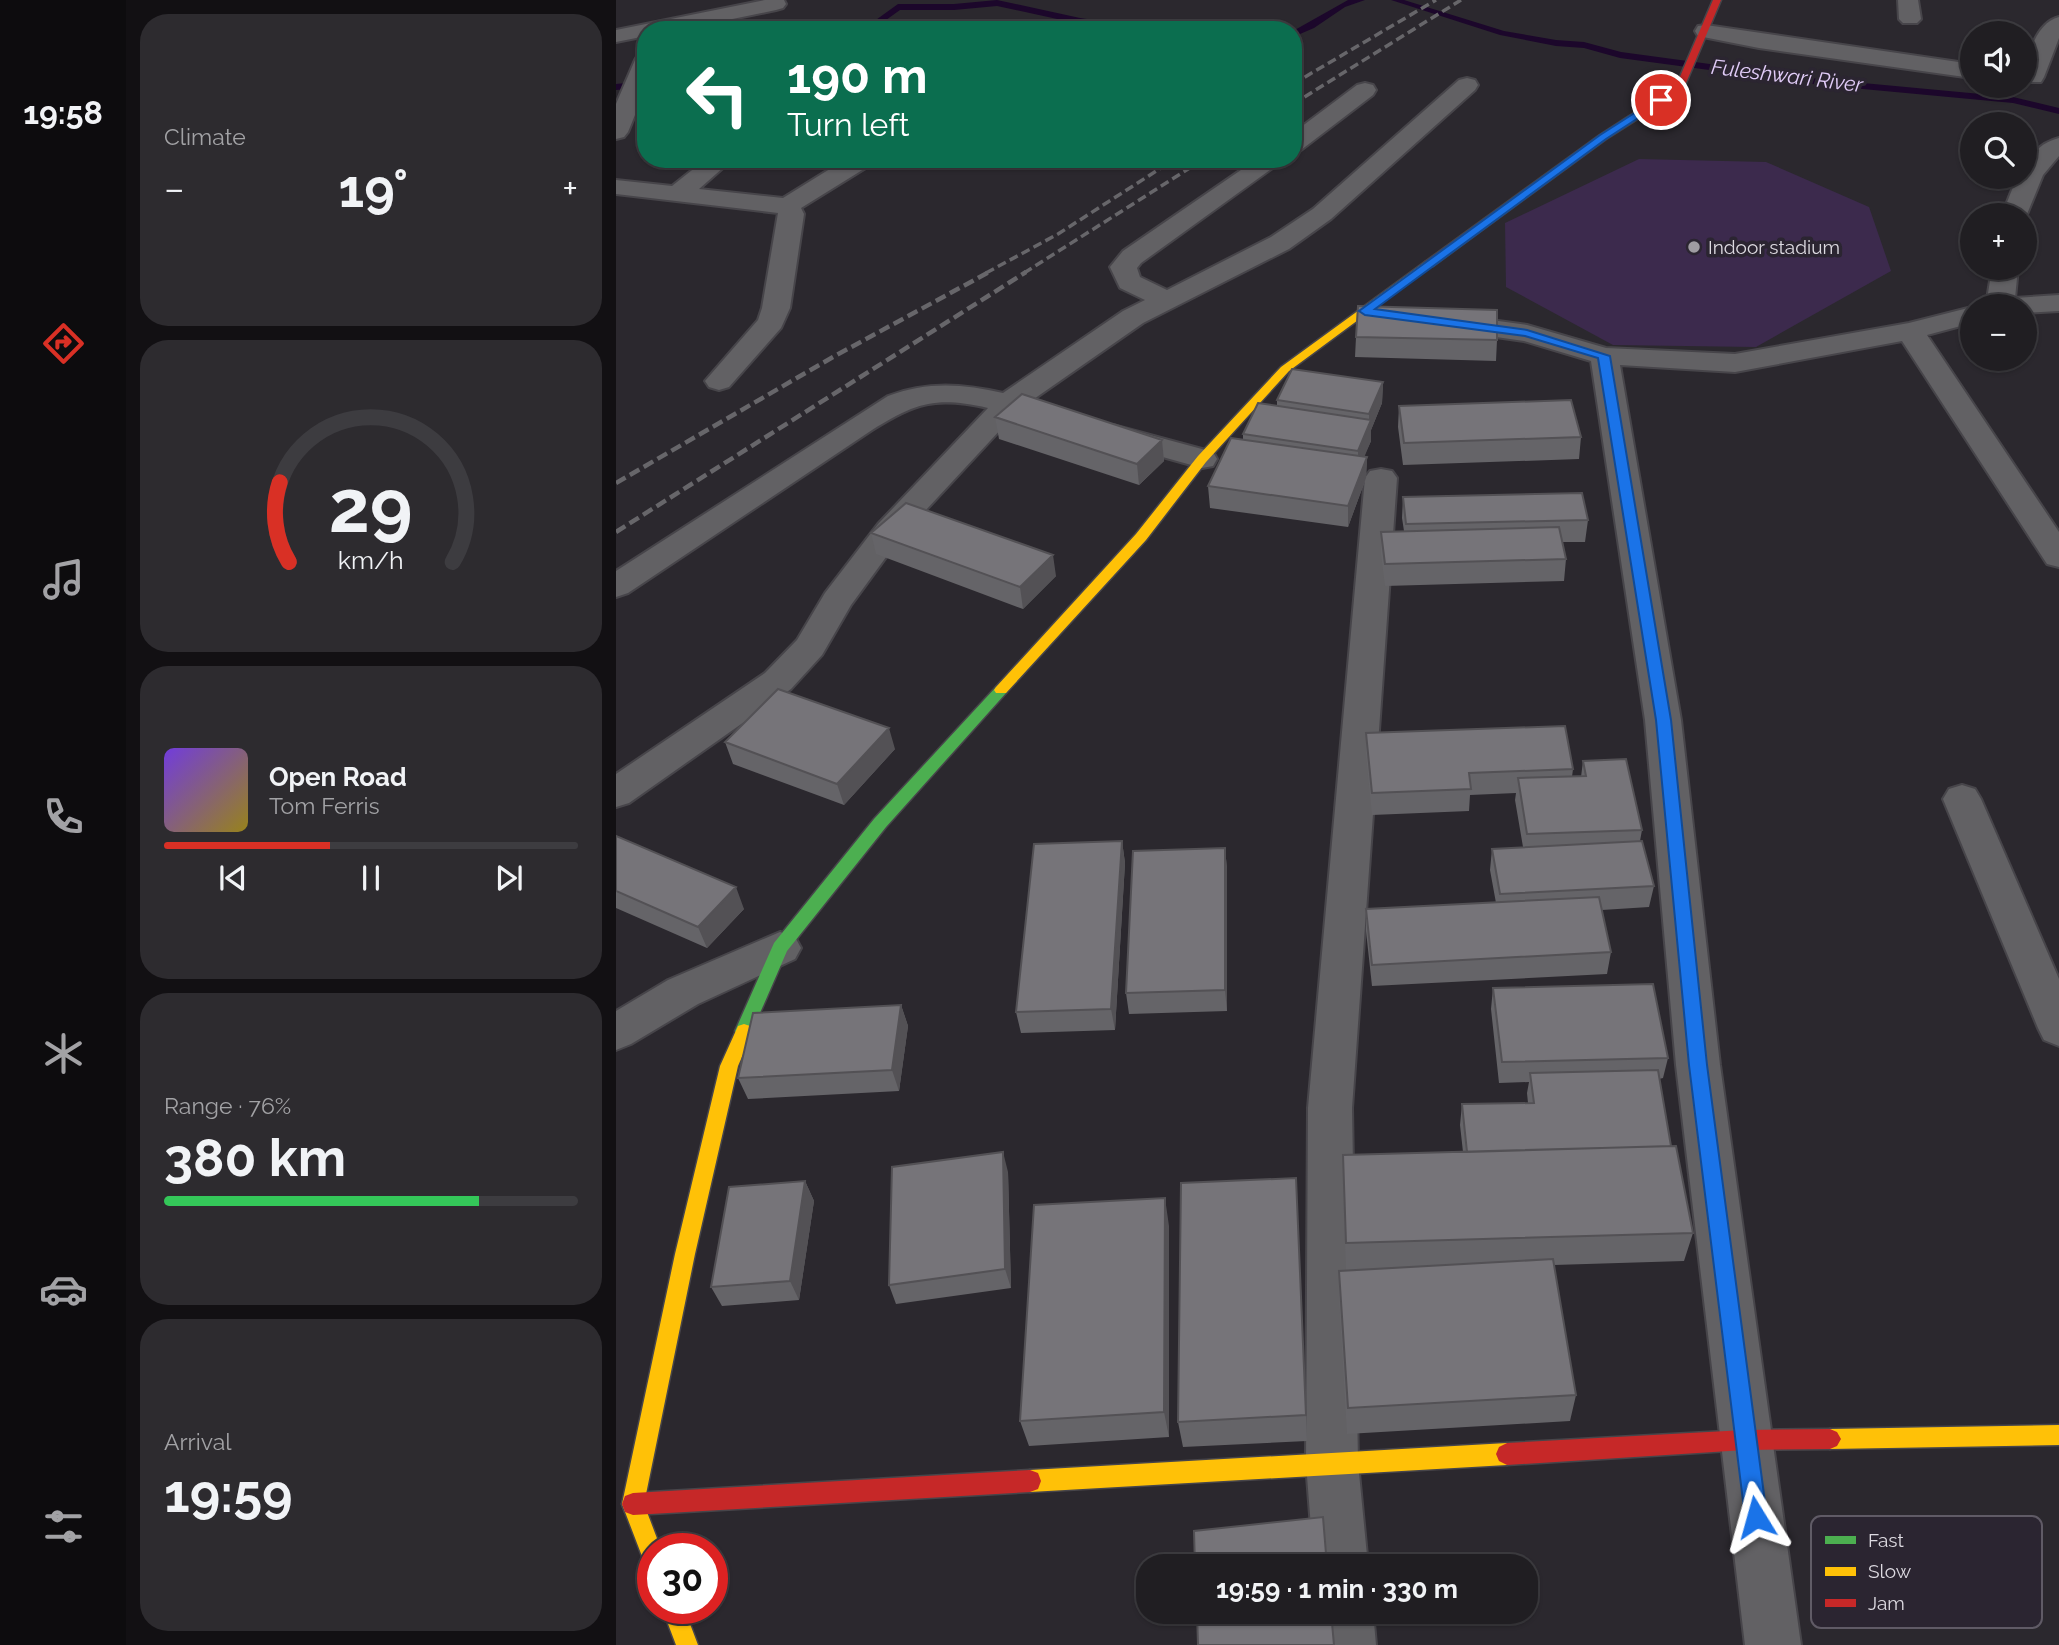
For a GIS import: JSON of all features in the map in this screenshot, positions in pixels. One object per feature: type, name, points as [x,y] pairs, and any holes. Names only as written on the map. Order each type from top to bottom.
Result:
[{"type":"street","points":[[668,21],[687,0]]},
{"type":"street","points":[[644,1533],[633,1504],[685,1254],[729,1066],[780,948],[880,823],[1141,537],[1202,459],[1285,369],[1603,137],[1680,88],[1717,0]]},
{"type":"street","points":[[695,21],[776,4]]},
{"type":"street","points":[[2037,60],[2046,40],[2059,23]]},
{"type":"street","points":[[616,36],[637,32]]},
{"type":"street","points":[[1703,37],[1759,41],[1960,69]]},
{"type":"street","points":[[2037,77],[2059,78]]},
{"type":"street","points":[[616,132],[637,81]]},
{"type":"street","points":[[616,793],[778,681],[810,647],[837,601],[889,531],[1009,404],[1133,317],[1280,243],[1322,214],[1467,85]]},
{"type":"street","points":[[1302,138],[1365,90]]},
{"type":"street","points":[[2019,203],[2029,174],[2047,151],[2059,145]]},
{"type":"street","points":[[678,193],[710,168]]},
{"type":"street","points":[[616,187],[787,206],[848,168]]},
{"type":"street","points":[[1167,300],[1129,282],[1123,267],[1132,257],[1260,168]]},
{"type":"street","points":[[719,381],[771,322],[776,308],[791,214],[787,206]]},
{"type":"street","points":[[2037,304],[2059,303]]},
{"type":"street","points":[[1365,311],[1527,333],[1604,356],[1735,363],[1910,331],[1960,318]]},
{"type":"street","points":[[1910,331],[2059,557]]},
{"type":"street","points":[[1604,356],[1663,720],[1698,1065],[1773,1645]]},
{"type":"street","points":[[616,586],[861,424],[901,401],[924,394],[949,392],[1009,404],[1202,459]]},
{"type":"street","points":[[1340,1554],[1332,1464],[1330,1108],[1381,478]]},
{"type":"street","points":[[1962,799],[2059,1028]]},
{"type":"street","points":[[616,1032],[683,992],[780,948]]},
{"type":"street","points":[[633,1504],[1745,1440],[2059,1435]]},
{"type":"street","points":[[679,1624],[687,1645]]},
{"type":"street","points":[[1346,1624],[1348,1645]]},
{"type":"shaded area","name":"Indoor stadium","points":[[1639,159],[1766,162],[1869,207],[1891,271],[1756,347],[1613,345],[1506,287],[1505,223]]},
{"type":"building","points":[[1358,306],[1497,310],[1497,340],[1356,337]]},
{"type":"building","points":[[1292,369],[1383,382],[1369,414],[1277,400]]},
{"type":"building","points":[[1022,394],[1162,440],[1137,464],[995,417]]},
{"type":"building","points":[[1571,400],[1581,437],[1404,443],[1399,406]]},
{"type":"building","points":[[1258,403],[1371,420],[1358,451],[1243,434]]},
{"type":"building","points":[[1231,438],[1367,457],[1348,506],[1208,486]]},
{"type":"building","points":[[1582,493],[1588,520],[1406,524],[1403,497]]},
{"type":"building","points":[[906,503],[1053,555],[1020,587],[871,533]]},
{"type":"building","points":[[1559,527],[1566,559],[1385,564],[1381,532]]},
{"type":"building","points":[[778,689],[889,728],[837,784],[725,742]]},
{"type":"building","points":[[1565,726],[1573,769],[1469,773],[1471,789],[1372,793],[1366,733]]},
{"type":"building","points":[[1626,759],[1642,830],[1527,834],[1518,778],[1586,776],[1583,761]]},
{"type":"building","points":[[616,836],[736,887],[698,927],[616,891]]},
{"type":"building","points":[[1122,841],[1111,1009],[1016,1012],[1034,844]]},
{"type":"building","points":[[1642,841],[1654,886],[1500,894],[1492,849]]},
{"type":"building","points":[[1225,848],[1225,990],[1126,993],[1133,851]]},
{"type":"building","points":[[1599,897],[1611,952],[1372,965],[1366,909]]},
{"type":"building","points":[[1653,984],[1668,1058],[1502,1062],[1493,988]]},
{"type":"building","points":[[901,1005],[892,1070],[738,1078],[753,1013]]},
{"type":"building","points":[[1658,1070],[1671,1146],[1467,1152],[1462,1104],[1534,1103],[1530,1073]]},
{"type":"building","points":[[1676,1146],[1693,1233],[1346,1243],[1343,1155]]},
{"type":"building","points":[[1003,1152],[1005,1269],[889,1285],[892,1167]]},
{"type":"building","points":[[1296,1178],[1306,1415],[1178,1422],[1181,1183]]},
{"type":"building","points":[[805,1181],[790,1281],[711,1287],[729,1187]]},
{"type":"building","points":[[1165,1198],[1164,1412],[1020,1421],[1034,1205]]},
{"type":"building","points":[[1553,1259],[1576,1395],[1348,1408],[1339,1271]]},
{"type":"building","points":[[1323,1517],[1326,1554],[1195,1554],[1194,1531]]},
{"type":"building","points":[[1197,1624],[1332,1624],[1334,1645],[1198,1645]]},
{"type":"waterway","name":"Fuleshwari River","points":[[1302,30],[1342,5],[1361,0]]},
{"type":"waterway","name":"Fuleshwari River","points":[[1395,0],[1503,33],[1556,43],[1584,45],[1620,55],[1820,82],[2013,100],[2059,111]]},
{"type":"waterway","name":"Fuleshwari River","points":[[879,21],[898,7],[954,7],[997,3],[1080,21]]},
{"type":"waterway","name":"Fuleshwari River","points":[[616,87],[637,85]]},
{"type":"railway","points":[[1302,79],[1436,0]]},
{"type":"railway","points":[[1302,98],[1461,0]]},
{"type":"railway","points":[[986,273],[1058,234],[1161,168]]},
{"type":"railway","points":[[1024,273],[1190,168]]},
{"type":"railway","points":[[616,483],[833,357],[989,272]]},
{"type":"railway","points":[[616,532],[1026,272]]},
{"type":"traffic: fast","points":[[744,1031],[780,948],[880,823],[1001,690]]},
{"type":"traffic: slow","points":[[1001,690],[1141,537],[1202,459],[1285,369],[1429,264]]},
{"type":"traffic: slow","points":[[644,1533],[633,1504],[685,1254],[729,1066],[744,1031]]},
{"type":"traffic: slow","points":[[1830,1439],[2059,1435]]},
{"type":"traffic: slow","points":[[1030,1481],[1507,1454]]},
{"type":"traffic: slow","points":[[679,1624],[687,1645]]},
{"type":"traffic: jam","points":[[1429,264],[1603,137],[1680,88],[1717,0]]},
{"type":"traffic: jam","points":[[1507,1454],[1745,1440],[1830,1439]]},
{"type":"traffic: jam","points":[[633,1504],[1030,1481]]},
{"type":"place","name":"Indoor stadium","points":[[1694,247]]},
{"type":"route","points":[[1661,100],[1603,137],[1365,311],[1527,333],[1604,356],[1663,720],[1698,1065],[1756,1517]]}]
